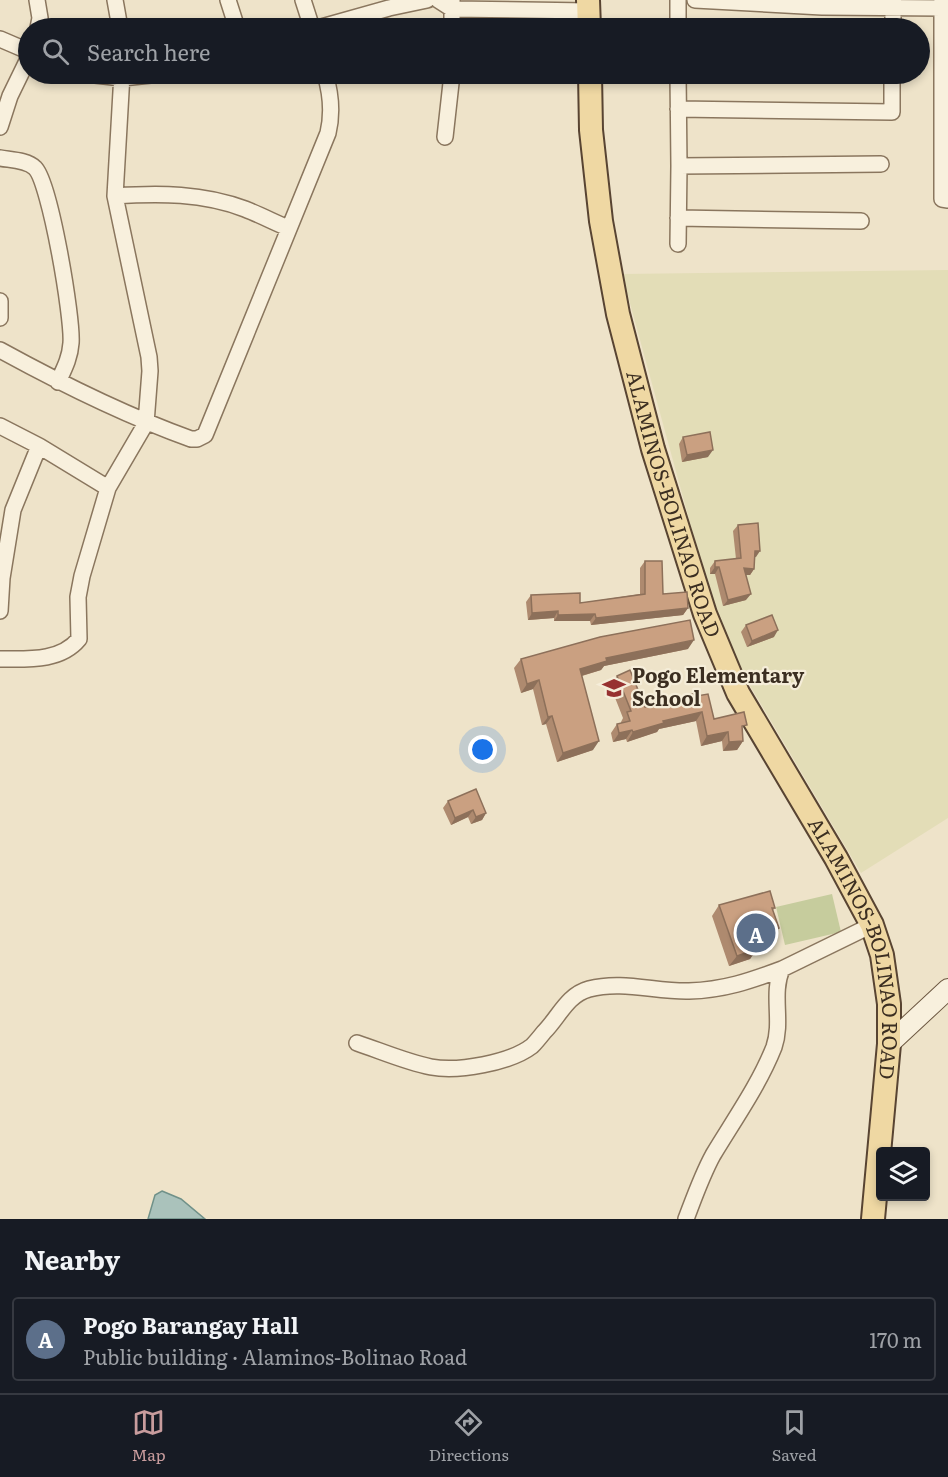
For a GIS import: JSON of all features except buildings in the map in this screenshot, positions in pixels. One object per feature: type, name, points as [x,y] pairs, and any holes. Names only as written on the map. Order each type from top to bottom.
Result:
[{"type":"main road","name":"ALAMINOS-BOLINAO ROAD","points":[[590,84],[591,130],[600,221],[618,314],[653,449],[705,614],[738,693],[836,858],[872,925],[882,955],[889,1005],[889,1044],[873,1219]]},
{"type":"street","points":[[38,0],[40,18]]},
{"type":"street","points":[[115,0],[118,18]]},
{"type":"street","points":[[228,0],[234,18]]},
{"type":"street","points":[[303,0],[309,18]]},
{"type":"street","points":[[353,18],[427,0]]},
{"type":"street","points":[[438,0],[452,5],[588,13]]},
{"type":"street","points":[[678,0],[678,18]]},
{"type":"street","points":[[694,0],[822,7],[893,4],[944,10],[945,108],[942,200],[948,200]]},
{"type":"street","points":[[0,39],[18,47]]},
{"type":"street","points":[[0,127],[18,80]]},
{"type":"street","points":[[0,659],[47,657],[62,652],[79,639],[78,597],[82,576],[108,488],[146,423],[149,357],[115,196],[122,84]]},
{"type":"street","points":[[0,350],[58,382],[146,423],[191,439],[205,435],[328,133],[332,117],[327,84]]},
{"type":"street","points":[[445,137],[451,84]]},
{"type":"street","points":[[678,84],[678,243]]},
{"type":"street","points":[[678,109],[892,112],[892,84]]},
{"type":"street","points":[[0,158],[21,161],[34,166],[47,191],[66,293],[71,342],[69,358],[58,382]]},
{"type":"street","points":[[679,166],[881,164]]},
{"type":"street","points":[[115,196],[160,193],[198,196],[244,208],[288,228]]},
{"type":"street","points":[[678,218],[861,221]]},
{"type":"street","points":[[0,301],[0,318]]},
{"type":"street","points":[[0,426],[39,446],[108,488]]},
{"type":"street","points":[[0,611],[7,508],[39,446]]},
{"type":"street","points":[[357,1043],[430,1067],[453,1068],[493,1062],[514,1056],[531,1046],[574,997],[589,989],[615,985],[688,991],[718,989],[742,984],[782,969],[872,925]]},
{"type":"street","points":[[686,1219],[712,1158],[774,1046],[778,1024],[777,990],[782,969]]},
{"type":"street","points":[[889,1044],[948,988]]},
{"type":"shaded area","points":[[948,270],[948,818],[861,873],[742,672],[723,630],[692,530],[622,274]]},
{"type":"green space","points":[[832,894],[841,932],[785,945],[776,907]]},
{"type":"water","points":[[162,1191],[181,1199],[205,1219],[148,1219],[155,1195]]},
{"type":"place","name":"Pogo Elementary School","points":[[614,688]]},
{"type":"place","name":"Pogo Barangay Hall","points":[[756,933]]}]
